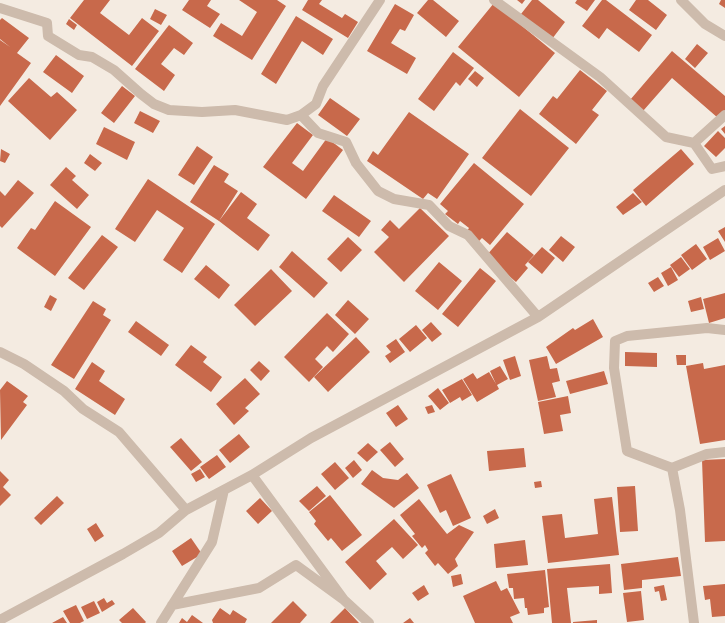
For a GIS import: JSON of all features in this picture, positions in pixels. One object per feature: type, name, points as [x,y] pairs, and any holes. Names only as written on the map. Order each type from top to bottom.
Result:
[{"type":"street","points":[[0,8],[47,23],[48,36],[79,55],[92,57],[114,70],[154,104],[169,110],[202,112],[235,110],[287,120],[301,115],[316,104],[323,86],[380,0]]},
{"type":"street","points":[[494,0],[600,77],[666,137],[694,143],[712,168],[725,166]]},
{"type":"street","points":[[681,0],[705,24],[724,39]]},
{"type":"street","points":[[301,115],[318,133],[346,142],[356,163],[378,191],[394,200],[429,205],[449,226],[468,235],[538,316]]},
{"type":"street","points":[[694,143],[725,116]]},
{"type":"street","points":[[0,620],[159,533],[186,510],[252,475],[310,438],[538,316],[725,190]]},
{"type":"street","points":[[725,330],[707,328],[627,336],[615,340],[614,368],[627,451],[672,468],[707,454],[725,452]]},
{"type":"street","points":[[0,352],[24,364],[64,391],[83,409],[119,432],[186,510]]},
{"type":"street","points":[[672,468],[680,510],[694,623]]},
{"type":"street","points":[[252,475],[344,600]]},
{"type":"street","points":[[161,623],[212,542],[224,490]]},
{"type":"street","points":[[172,605],[259,588],[296,565],[344,600],[369,623]]},
{"type":"building","points":[[84,0],[110,0],[100,13],[129,35],[142,18],[159,31],[132,66],[70,18]]},
{"type":"building","points":[[189,0],[211,0],[207,6],[220,14],[210,28],[182,10]]},
{"type":"building","points":[[239,0],[277,0],[286,6],[252,60],[213,36],[221,23],[242,36],[257,12]]},
{"type":"building","points":[[308,0],[322,0],[319,4],[342,18],[345,14],[358,22],[348,38],[302,10]]},
{"type":"building","points":[[428,0],[433,0],[459,21],[446,37],[417,13]]},
{"type":"building","points":[[517,0],[525,0],[522,4]]},
{"type":"building","points":[[532,0],[538,0],[565,22],[552,39],[521,14]]},
{"type":"building","points":[[577,0],[595,0],[587,11],[575,3]]},
{"type":"building","points":[[602,0],[606,0],[652,35],[639,52],[607,28],[599,39],[582,26]]},
{"type":"building","points":[[636,0],[648,0],[667,15],[656,30],[629,10]]},
{"type":"building","points":[[721,0],[725,0],[725,8],[719,4]]},
{"type":"building","points":[[494,3],[555,53],[519,97],[458,47]]},
{"type":"building","points":[[395,4],[414,15],[405,31],[400,29],[391,43],[416,58],[407,74],[367,51]]},
{"type":"building","points":[[155,9],[167,15],[161,25],[150,19]]},
{"type":"building","points":[[296,16],[333,39],[323,55],[302,41],[276,84],[261,74]]},
{"type":"building","points":[[2,18],[29,38],[17,53],[31,63],[0,106],[0,40],[10,47],[0,39],[0,20]]},
{"type":"building","points":[[69,19],[77,25],[74,30],[66,24]]},
{"type":"building","points":[[169,25],[193,43],[184,55],[174,48],[161,64],[175,75],[164,91],[135,69]]},
{"type":"building","points":[[697,44],[708,53],[695,68],[685,59]]},
{"type":"building","points":[[672,51],[725,96],[725,111],[718,118],[672,78],[643,111],[630,100]]},
{"type":"building","points":[[453,52],[474,68],[460,86],[456,82],[434,111],[418,99]]},
{"type":"building","points":[[56,55],[84,76],[72,93],[43,72]]},
{"type":"building","points":[[580,70],[607,91],[592,110],[599,115],[576,144],[539,114],[553,96],[557,99]]},
{"type":"building","points":[[475,71],[484,78],[477,87],[468,79]]},
{"type":"building","points":[[29,78],[51,97],[57,92],[77,110],[50,140],[8,101]]},
{"type":"building","points":[[122,86],[135,96],[114,123],[101,113]]},
{"type":"building","points":[[330,98],[360,119],[347,136],[318,115]]},
{"type":"building","points":[[520,109],[569,148],[531,196],[482,158]]},
{"type":"building","points":[[140,111],[160,121],[153,133],[134,123]]},
{"type":"building","points":[[409,112],[469,154],[437,199],[428,193],[423,199],[367,161],[373,151],[378,155]]},
{"type":"building","points":[[297,123],[313,135],[292,163],[303,171],[327,138],[343,150],[306,199],[263,167]]},
{"type":"building","points":[[725,126],[725,134],[721,129]]},
{"type":"building","points":[[104,127],[135,142],[127,160],[96,144]]},
{"type":"building","points":[[718,131],[725,138],[725,148],[716,157],[704,146]]},
{"type":"building","points":[[197,146],[213,157],[194,185],[178,175]]},
{"type":"building","points":[[1,149],[10,154],[5,163],[0,161]]},
{"type":"building","points":[[681,149],[694,164],[646,206],[633,190]]},
{"type":"building","points":[[90,154],[102,163],[95,171],[84,163]]},
{"type":"building","points":[[474,163],[524,204],[490,245],[482,238],[479,241],[467,231],[469,228],[460,221],[458,224],[445,214],[448,211],[440,204]]},
{"type":"building","points":[[214,165],[229,174],[224,182],[238,191],[219,221],[190,202]]},
{"type":"building","points":[[66,167],[76,176],[72,180],[89,195],[77,209],[50,185]]},
{"type":"building","points":[[148,179],[215,224],[182,273],[163,260],[184,228],[157,210],[135,242],[115,229]]},
{"type":"building","points":[[18,180],[34,193],[2,228],[0,226],[0,191],[5,196]]},
{"type":"building","points":[[241,192],[257,204],[247,218],[270,235],[258,251],[219,221]]},
{"type":"building","points":[[633,193],[642,202],[623,215],[616,207]]},
{"type":"building","points":[[334,195],[371,221],[359,237],[322,211]]},
{"type":"building","points":[[55,201],[91,227],[55,276],[17,248],[31,228],[35,230]]},
{"type":"building","points":[[420,208],[449,236],[404,282],[374,252],[389,237],[381,230],[390,220],[399,229]]},
{"type":"building","points":[[725,227],[725,242],[718,231]]},
{"type":"building","points":[[507,232],[534,255],[525,265],[528,268],[516,282],[486,256]]},
{"type":"building","points":[[102,235],[118,247],[84,290],[68,278]]},
{"type":"building","points":[[561,236],[575,247],[563,262],[549,250]]},
{"type":"building","points":[[348,237],[362,250],[341,272],[327,259]]},
{"type":"building","points":[[718,238],[725,251],[710,260],[703,247]]},
{"type":"building","points":[[696,244],[707,259],[692,270],[681,255]]},
{"type":"building","points":[[542,247],[555,258],[542,274],[528,262]]},
{"type":"building","points":[[292,251],[328,283],[314,298],[279,267]]},
{"type":"building","points":[[681,257],[690,269],[679,277],[670,265]]},
{"type":"building","points":[[439,262],[462,281],[438,310],[415,291]]},
{"type":"building","points":[[206,265],[230,285],[219,299],[194,279]]},
{"type":"building","points":[[671,267],[678,280],[668,286],[661,273]]},
{"type":"building","points":[[480,268],[496,281],[458,327],[442,314]]},
{"type":"building","points":[[271,269],[292,291],[255,326],[234,305]]},
{"type":"building","points":[[658,277],[664,286],[654,292],[648,283]]},
{"type":"building","points":[[725,293],[725,318],[709,323],[703,299]]},
{"type":"building","points":[[50,295],[57,299],[51,311],[44,307]]},
{"type":"building","points":[[701,297],[704,309],[691,312],[688,301]]},
{"type":"building","points":[[348,300],[369,319],[355,334],[335,315]]},
{"type":"building","points":[[93,301],[106,309],[103,315],[111,320],[74,379],[51,365]]},
{"type":"building","points":[[327,313],[349,334],[333,352],[327,346],[315,359],[323,367],[309,382],[284,357]]},
{"type":"building","points":[[593,319],[603,337],[556,364],[546,347],[573,328],[575,330]]},
{"type":"building","points":[[136,321],[169,345],[161,356],[128,332]]},
{"type":"building","points":[[431,322],[442,334],[432,342],[422,330]]},
{"type":"building","points":[[416,325],[427,338],[410,352],[399,339]]},
{"type":"building","points":[[356,337],[370,352],[328,392],[314,377]]},
{"type":"building","points":[[396,339],[405,352],[390,363],[385,356],[391,352],[386,346]]},
{"type":"building","points":[[191,345],[207,357],[203,362],[222,377],[211,392],[175,365]]},
{"type":"building","points":[[625,352],[657,353],[657,367],[625,366]]},
{"type":"building","points":[[676,355],[686,355],[686,365],[677,365]]},
{"type":"building","points":[[515,356],[521,376],[510,380],[503,360]]},
{"type":"building","points":[[547,356],[550,369],[557,368],[560,381],[552,383],[556,397],[538,401],[529,360]]},
{"type":"building","points":[[259,361],[270,371],[261,381],[250,370]]},
{"type":"building","points":[[92,362],[105,371],[99,381],[125,399],[115,415],[75,389]]},
{"type":"building","points":[[703,363],[704,369],[725,365],[725,440],[700,444],[686,366]]},
{"type":"building","points":[[500,366],[508,379],[497,385],[499,389],[477,402],[463,379],[473,373],[477,379],[489,372],[496,384],[490,371]]},
{"type":"building","points":[[604,371],[608,384],[570,394],[566,381]]},
{"type":"building","points":[[245,378],[260,394],[245,408],[249,411],[234,425],[216,404]]},
{"type":"building","points":[[462,379],[472,395],[462,401],[460,397],[450,403],[442,390]]},
{"type":"building","points":[[7,381],[28,396],[23,402],[27,405],[1,440],[0,390]]},
{"type":"building","points":[[438,388],[449,403],[440,410],[428,396]]},
{"type":"building","points":[[568,396],[571,413],[560,415],[563,431],[544,434],[538,402]]},
{"type":"building","points":[[398,405],[408,419],[396,427],[386,413]]},
{"type":"building","points":[[432,405],[435,412],[428,414],[425,407]]},
{"type":"building","points":[[239,434],[250,447],[230,463],[219,450]]},
{"type":"building","points":[[181,438],[202,462],[191,471],[170,447]]},
{"type":"building","points":[[390,442],[404,459],[395,467],[380,450]]},
{"type":"building","points":[[368,443],[378,452],[367,462],[357,453]]},
{"type":"building","points":[[524,448],[526,467],[489,471],[487,451]]},
{"type":"building","points":[[217,455],[226,467],[209,479],[200,467]]},
{"type":"building","points":[[725,459],[725,541],[705,542],[702,460]]},
{"type":"building","points":[[354,460],[362,470],[353,478],[345,468]]},
{"type":"building","points":[[335,462],[349,478],[335,490],[321,474]]},
{"type":"building","points":[[200,469],[205,477],[196,482],[191,474]]},
{"type":"building","points":[[372,470],[383,478],[398,480],[407,473],[419,488],[394,508],[361,484]]},
{"type":"building","points":[[0,471],[9,480],[3,487],[11,495],[0,506]]},
{"type":"building","points":[[451,474],[471,518],[453,526],[446,510],[440,513],[427,485]]},
{"type":"building","points":[[541,481],[542,487],[535,488],[534,482]]},
{"type":"building","points":[[317,486],[326,496],[309,511],[299,501]]},
{"type":"building","points":[[635,486],[638,531],[620,532],[617,487]]},
{"type":"building","points":[[330,495],[362,535],[342,551],[331,538],[328,541],[314,524],[316,521],[309,512]]},
{"type":"building","points":[[57,496],[64,503],[41,525],[34,518]]},
{"type":"building","points":[[612,497],[619,555],[548,563],[542,516],[562,514],[565,538],[598,534],[594,499]]},
{"type":"building","points":[[260,498],[272,511],[258,524],[246,511]]},
{"type":"building","points":[[419,499],[447,534],[459,525],[474,532],[455,559],[458,566],[448,574],[438,563],[435,566],[425,553],[428,550],[425,545],[422,548],[412,536],[415,534],[400,515]]},
{"type":"building","points":[[495,509],[499,518],[487,524],[483,516]]},
{"type":"building","points":[[394,519],[418,545],[403,559],[392,547],[376,561],[387,574],[370,590],[345,562]]},
{"type":"building","points":[[96,523],[104,536],[95,542],[87,529]]},
{"type":"building","points":[[191,538],[202,554],[182,566],[172,551]]},
{"type":"building","points":[[525,540],[528,565],[496,568],[494,544]]},
{"type":"building","points":[[678,557],[681,576],[642,580],[642,588],[624,590],[621,564]]},
{"type":"building","points":[[610,564],[612,593],[599,594],[599,586],[567,588],[571,623],[552,623],[547,569]]},
{"type":"building","points":[[545,570],[549,607],[544,608],[544,613],[528,615],[527,608],[525,608],[524,598],[514,599],[513,588],[509,588],[507,574]]},
{"type":"building","points":[[461,574],[463,584],[453,587],[451,576]]},
{"type":"building","points":[[496,581],[501,591],[507,588],[520,613],[510,617],[513,623],[475,623],[463,596]]},
{"type":"building","points":[[725,584],[725,616],[712,617],[710,599],[705,600],[703,586]]},
{"type":"building","points":[[424,585],[429,594],[418,601],[412,593]]},
{"type":"building","points":[[664,585],[667,600],[661,601],[659,591],[655,592],[654,587]]},
{"type":"building","points":[[641,591],[644,620],[627,622],[623,593]]},
{"type":"building","points":[[104,598],[107,603],[112,600],[115,604],[102,612],[97,602]]},
{"type":"building","points":[[94,601],[100,613],[87,619],[81,607]]},
{"type":"building","points":[[293,601],[307,615],[300,623],[271,623]]},
{"type":"building","points":[[76,605],[84,621],[80,623],[70,623],[63,611]]},
{"type":"building","points":[[133,608],[146,622],[145,623],[122,623],[119,620]]},
{"type":"building","points":[[220,608],[230,615],[233,610],[247,619],[245,623],[213,623],[212,620]]},
{"type":"building","points":[[345,608],[359,623],[330,623]]},
{"type":"building","points":[[192,615],[203,623],[179,623],[182,618],[187,622]]},
{"type":"building","points":[[63,617],[67,623],[52,623]]},
{"type":"building","points":[[410,618],[414,623],[403,623]]},
{"type":"building","points":[[597,620],[597,623],[573,623],[573,622]]}]
